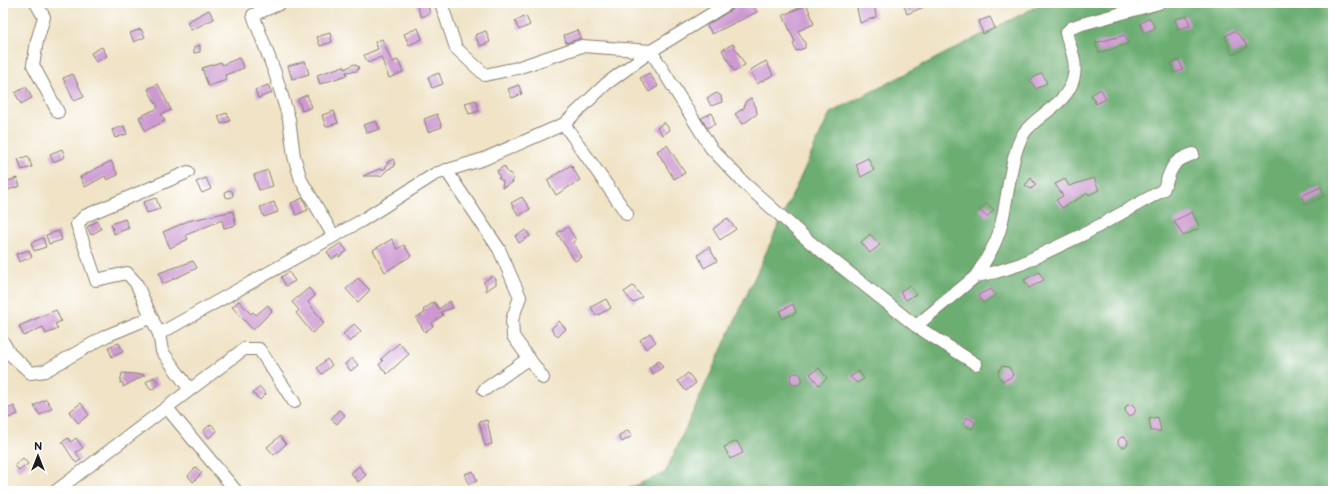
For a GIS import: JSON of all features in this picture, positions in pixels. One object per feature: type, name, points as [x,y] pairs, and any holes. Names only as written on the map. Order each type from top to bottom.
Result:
[{"type":"street","points":[[36,3],[44,17],[37,41],[33,65],[58,112]]},
{"type":"street","points":[[281,3],[253,15],[276,73],[289,119],[294,156],[301,180],[333,235]]},
{"type":"street","points":[[441,3],[456,48],[485,75],[517,68],[582,46],[651,51]]},
{"type":"street","points":[[159,334],[333,235],[361,221],[435,174],[484,159],[564,124],[606,84],[651,51],[729,3]]},
{"type":"street","points":[[916,326],[976,276],[994,248],[1010,186],[1015,152],[1024,132],[1060,102],[1072,82],[1076,68],[1066,33],[1071,28],[1082,24],[1159,3]]},
{"type":"street","points":[[651,51],[710,148],[744,183],[810,242],[916,326],[976,364]]},
{"type":"street","points":[[564,124],[627,214]]},
{"type":"street","points":[[976,276],[996,272],[1021,264],[1086,234],[1163,190],[1172,164],[1193,154]]},
{"type":"street","points":[[446,170],[499,249],[520,297],[512,320],[513,336],[543,378]]},
{"type":"street","points":[[188,172],[85,216],[77,224],[96,280],[127,273],[136,283],[159,334],[162,351],[190,390]]},
{"type":"street","points":[[3,342],[10,354],[30,373],[45,371],[106,336],[152,317]]},
{"type":"street","points":[[56,491],[244,349],[259,349],[294,402]]},
{"type":"street","points":[[484,390],[529,358]]},
{"type":"street","points":[[167,408],[236,491]]},
{"type":"green space","points":[[1043,3],[1333,3],[1333,491],[622,491],[665,473],[830,113]]},
{"type":"building","points":[[416,3],[427,3],[430,13],[421,17]]},
{"type":"building","points":[[739,3],[751,3],[757,12],[712,34],[707,25],[733,9]]},
{"type":"building","points":[[856,3],[869,3],[875,9],[876,17],[860,23]]},
{"type":"building","points":[[903,3],[933,3],[907,14]]},
{"type":"building","points":[[807,5],[814,24],[798,31],[805,43],[805,48],[796,51],[793,43],[795,42],[783,15]]},
{"type":"building","points":[[209,10],[214,19],[191,30],[187,22]]},
{"type":"building","points":[[526,16],[530,25],[519,30],[515,21]]},
{"type":"building","points":[[1187,16],[1190,26],[1178,29],[1175,19]]},
{"type":"building","points":[[990,17],[995,28],[983,34],[979,21]]},
{"type":"building","points":[[1150,18],[1155,28],[1144,33],[1140,23]]},
{"type":"building","points":[[418,28],[422,39],[409,45],[404,34]]},
{"type":"building","points":[[141,29],[145,37],[134,42],[130,33]]},
{"type":"building","points":[[578,30],[581,38],[566,43],[564,35]]},
{"type":"building","points":[[486,31],[490,42],[480,46],[475,35]]},
{"type":"building","points":[[1234,31],[1242,38],[1248,47],[1232,55],[1225,36]]},
{"type":"building","points":[[330,33],[332,42],[320,46],[317,37]]},
{"type":"building","points":[[1125,35],[1128,44],[1099,53],[1095,43]]},
{"type":"building","points":[[382,39],[392,62],[398,60],[403,72],[389,78],[381,57],[368,63],[364,55],[378,49],[375,42]]},
{"type":"building","points":[[733,44],[745,65],[734,71],[722,50]]},
{"type":"building","points":[[200,45],[200,52],[194,53],[194,47]]},
{"type":"building","points":[[102,47],[107,56],[96,62],[91,53]]},
{"type":"building","points":[[239,58],[244,68],[225,75],[227,80],[208,86],[202,68],[221,62],[222,65]]},
{"type":"building","points":[[1179,60],[1183,70],[1174,73],[1171,63]]},
{"type":"building","points":[[305,61],[309,74],[292,79],[288,66]]},
{"type":"building","points":[[766,61],[773,75],[757,84],[750,70]]},
{"type":"building","points":[[354,64],[359,67],[357,71],[346,72],[347,75],[320,84],[317,75],[344,66],[345,69]]},
{"type":"building","points":[[439,73],[443,84],[432,88],[428,77]]},
{"type":"building","points":[[649,73],[658,86],[649,92],[640,78]]},
{"type":"building","points":[[1042,73],[1047,83],[1036,89],[1030,80]]},
{"type":"building","points":[[73,74],[84,97],[74,101],[63,78]]},
{"type":"building","points":[[158,84],[171,110],[161,114],[165,121],[145,131],[139,117],[158,108],[148,89]]},
{"type":"building","points":[[268,85],[272,93],[258,98],[255,90]]},
{"type":"building","points":[[519,85],[522,94],[512,98],[508,89]]},
{"type":"building","points":[[26,87],[32,98],[21,104],[15,93]]},
{"type":"building","points":[[1101,89],[1106,99],[1096,104],[1091,95]]},
{"type":"building","points":[[717,93],[721,96],[722,102],[711,106],[707,98]]},
{"type":"building","points":[[307,95],[312,107],[302,111],[298,99]]},
{"type":"building","points":[[751,98],[756,107],[757,114],[743,124],[735,114],[744,108],[745,102]]},
{"type":"building","points":[[476,100],[479,111],[469,114],[465,103]]},
{"type":"building","points":[[334,111],[338,123],[326,127],[322,115]]},
{"type":"building","points":[[227,113],[230,121],[221,124],[218,116]]},
{"type":"building","points":[[712,113],[715,124],[707,128],[701,118]]},
{"type":"building","points":[[437,114],[442,127],[428,132],[424,119]]},
{"type":"building","points":[[376,121],[380,129],[367,133],[363,125]]},
{"type":"building","points":[[664,122],[670,130],[663,135],[657,128]]},
{"type":"building","points":[[124,126],[127,134],[115,138],[112,130]]},
{"type":"building","points":[[667,145],[685,173],[674,179],[657,151]]},
{"type":"building","points":[[62,149],[65,157],[53,162],[50,154]]},
{"type":"building","points":[[28,156],[32,167],[22,170],[18,159]]},
{"type":"building","points":[[868,158],[874,170],[861,177],[856,164]]},
{"type":"building","points":[[393,159],[395,164],[394,167],[388,169],[381,176],[363,176],[379,169],[385,169],[388,162]]},
{"type":"building","points":[[111,161],[118,175],[107,180],[105,176],[85,187],[80,177]]},
{"type":"building","points":[[571,165],[580,180],[556,195],[547,180]]},
{"type":"building","points":[[504,166],[508,173],[512,174],[513,182],[502,188],[503,181],[498,178],[500,177],[497,171]]},
{"type":"building","points":[[268,170],[273,186],[259,190],[254,175]]},
{"type":"building","points":[[17,178],[20,186],[8,190],[5,182]]},
{"type":"building","points":[[206,178],[211,189],[202,193],[196,182]]},
{"type":"building","points":[[1031,178],[1036,185],[1031,189],[1025,185]]},
{"type":"building","points":[[1094,178],[1099,190],[1089,195],[1088,193],[1062,208],[1056,200],[1063,196],[1055,184],[1065,179],[1069,186]]},
{"type":"building","points":[[1321,187],[1325,196],[1306,205],[1301,196]]},
{"type":"building","points":[[227,190],[231,190],[233,194],[231,198],[227,198],[225,196],[225,192]]},
{"type":"building","points":[[522,197],[530,209],[519,216],[511,203]]},
{"type":"building","points":[[156,198],[160,209],[147,213],[143,202]]},
{"type":"building","points":[[303,198],[308,210],[296,215],[291,203]]},
{"type":"building","points":[[274,202],[278,212],[264,217],[260,207]]},
{"type":"building","points":[[987,203],[994,210],[987,217],[979,210]]},
{"type":"building","points":[[233,211],[236,225],[224,228],[222,220],[186,235],[188,239],[170,248],[163,232],[188,221]]},
{"type":"building","points":[[1192,212],[1200,228],[1183,236],[1174,221]]},
{"type":"building","points":[[727,218],[736,229],[720,240],[713,229]]},
{"type":"building","points":[[125,219],[129,228],[114,234],[111,224]]},
{"type":"building","points":[[97,221],[101,229],[91,235],[87,227]]},
{"type":"building","points":[[568,227],[576,240],[573,242],[582,257],[575,261],[557,233]]},
{"type":"building","points":[[526,230],[530,236],[519,243],[515,236]]},
{"type":"building","points":[[59,231],[62,240],[49,244],[46,235]]},
{"type":"building","points":[[870,234],[880,245],[870,253],[861,242]]},
{"type":"building","points":[[43,238],[46,247],[34,251],[31,243]]},
{"type":"building","points":[[392,239],[397,249],[404,245],[411,256],[385,272],[373,250]]},
{"type":"building","points":[[341,243],[347,251],[339,257],[338,255],[332,259],[327,252]]},
{"type":"building","points":[[709,247],[717,261],[704,268],[698,255]]},
{"type":"building","points":[[29,250],[32,257],[19,262],[16,254]]},
{"type":"building","points":[[193,261],[197,268],[163,284],[159,273]]},
{"type":"building","points":[[289,272],[295,281],[286,286],[281,277]]},
{"type":"building","points":[[1039,272],[1044,280],[1029,288],[1024,280]]},
{"type":"building","points":[[492,276],[496,279],[496,284],[486,291],[486,285],[483,282]]},
{"type":"building","points":[[358,278],[370,290],[358,302],[346,289]]},
{"type":"building","points":[[909,285],[916,294],[906,300],[900,292]]},
{"type":"building","points":[[633,286],[642,297],[633,303],[624,292]]},
{"type":"building","points":[[309,288],[315,296],[308,302],[324,323],[312,333],[296,313],[299,310],[292,302]]},
{"type":"building","points":[[991,289],[996,295],[983,303],[978,295]]},
{"type":"building","points":[[606,299],[611,308],[596,316],[591,307]]},
{"type":"building","points":[[239,301],[251,314],[253,312],[256,315],[268,305],[272,311],[253,330],[232,307]]},
{"type":"building","points":[[450,301],[453,308],[441,312],[443,315],[431,324],[433,326],[425,332],[416,318],[425,313],[423,310],[434,302],[439,309]]},
{"type":"building","points":[[793,304],[796,313],[782,319],[780,311]]},
{"type":"building","points":[[56,310],[61,321],[55,324],[58,329],[46,334],[43,327],[24,336],[19,326]]},
{"type":"building","points":[[559,321],[566,329],[558,337],[551,329]]},
{"type":"building","points":[[354,324],[361,331],[350,342],[343,334]]},
{"type":"building","points":[[650,333],[656,342],[646,349],[640,340]]},
{"type":"building","points":[[119,343],[123,352],[112,357],[108,347]]},
{"type":"building","points":[[399,343],[409,354],[387,374],[379,365],[383,361],[381,359]]},
{"type":"building","points":[[352,358],[358,365],[351,371],[345,364]]},
{"type":"building","points":[[327,359],[332,365],[322,374],[317,368]]},
{"type":"building","points":[[659,361],[663,367],[653,374],[649,368]]},
{"type":"building","points":[[1001,366],[1009,367],[1013,375],[1002,381],[998,374]]},
{"type":"building","points":[[819,368],[827,378],[819,385],[810,374]]},
{"type":"building","points":[[859,371],[864,379],[857,383],[850,377]]},
{"type":"building","points":[[122,373],[145,375],[123,387],[123,383],[120,383]]},
{"type":"building","points":[[688,373],[696,383],[686,391],[678,381]]},
{"type":"building","points":[[794,373],[798,373],[802,379],[798,385],[794,385],[790,381],[790,377]]},
{"type":"building","points":[[154,377],[159,384],[151,390],[146,382]]},
{"type":"building","points":[[260,387],[266,394],[260,400],[253,393]]},
{"type":"building","points":[[46,399],[52,408],[40,415],[34,406]]},
{"type":"building","points":[[81,403],[89,415],[78,423],[69,412]]},
{"type":"building","points":[[1132,404],[1136,409],[1134,414],[1129,416],[1125,411],[1126,406]]},
{"type":"building","points":[[14,406],[18,414],[6,419],[3,411]]},
{"type":"building","points":[[339,410],[345,415],[337,424],[331,419]]},
{"type":"building","points":[[967,417],[976,423],[972,429],[963,424]]},
{"type":"building","points":[[1158,417],[1161,431],[1151,431],[1149,419]]},
{"type":"building","points":[[487,420],[492,444],[485,446],[479,422]]},
{"type":"building","points":[[211,424],[217,431],[209,438],[203,431]]},
{"type":"building","points":[[628,430],[632,436],[622,442],[618,436]]},
{"type":"building","points":[[280,436],[286,444],[274,455],[267,447]]},
{"type":"building","points":[[1121,437],[1125,437],[1127,438],[1127,446],[1121,447],[1118,444],[1118,440]]},
{"type":"building","points":[[68,438],[71,442],[76,438],[83,448],[76,452],[81,460],[76,463],[62,442]]},
{"type":"building","points":[[737,441],[743,453],[730,459],[724,447]]},
{"type":"building","points":[[23,458],[28,464],[19,471],[15,465]]},
{"type":"building","points":[[359,466],[366,475],[358,482],[351,473]]},
{"type":"building","points":[[196,467],[202,473],[193,482],[188,476]]},
{"type":"building","points":[[473,471],[477,481],[469,484],[465,474]]}]
